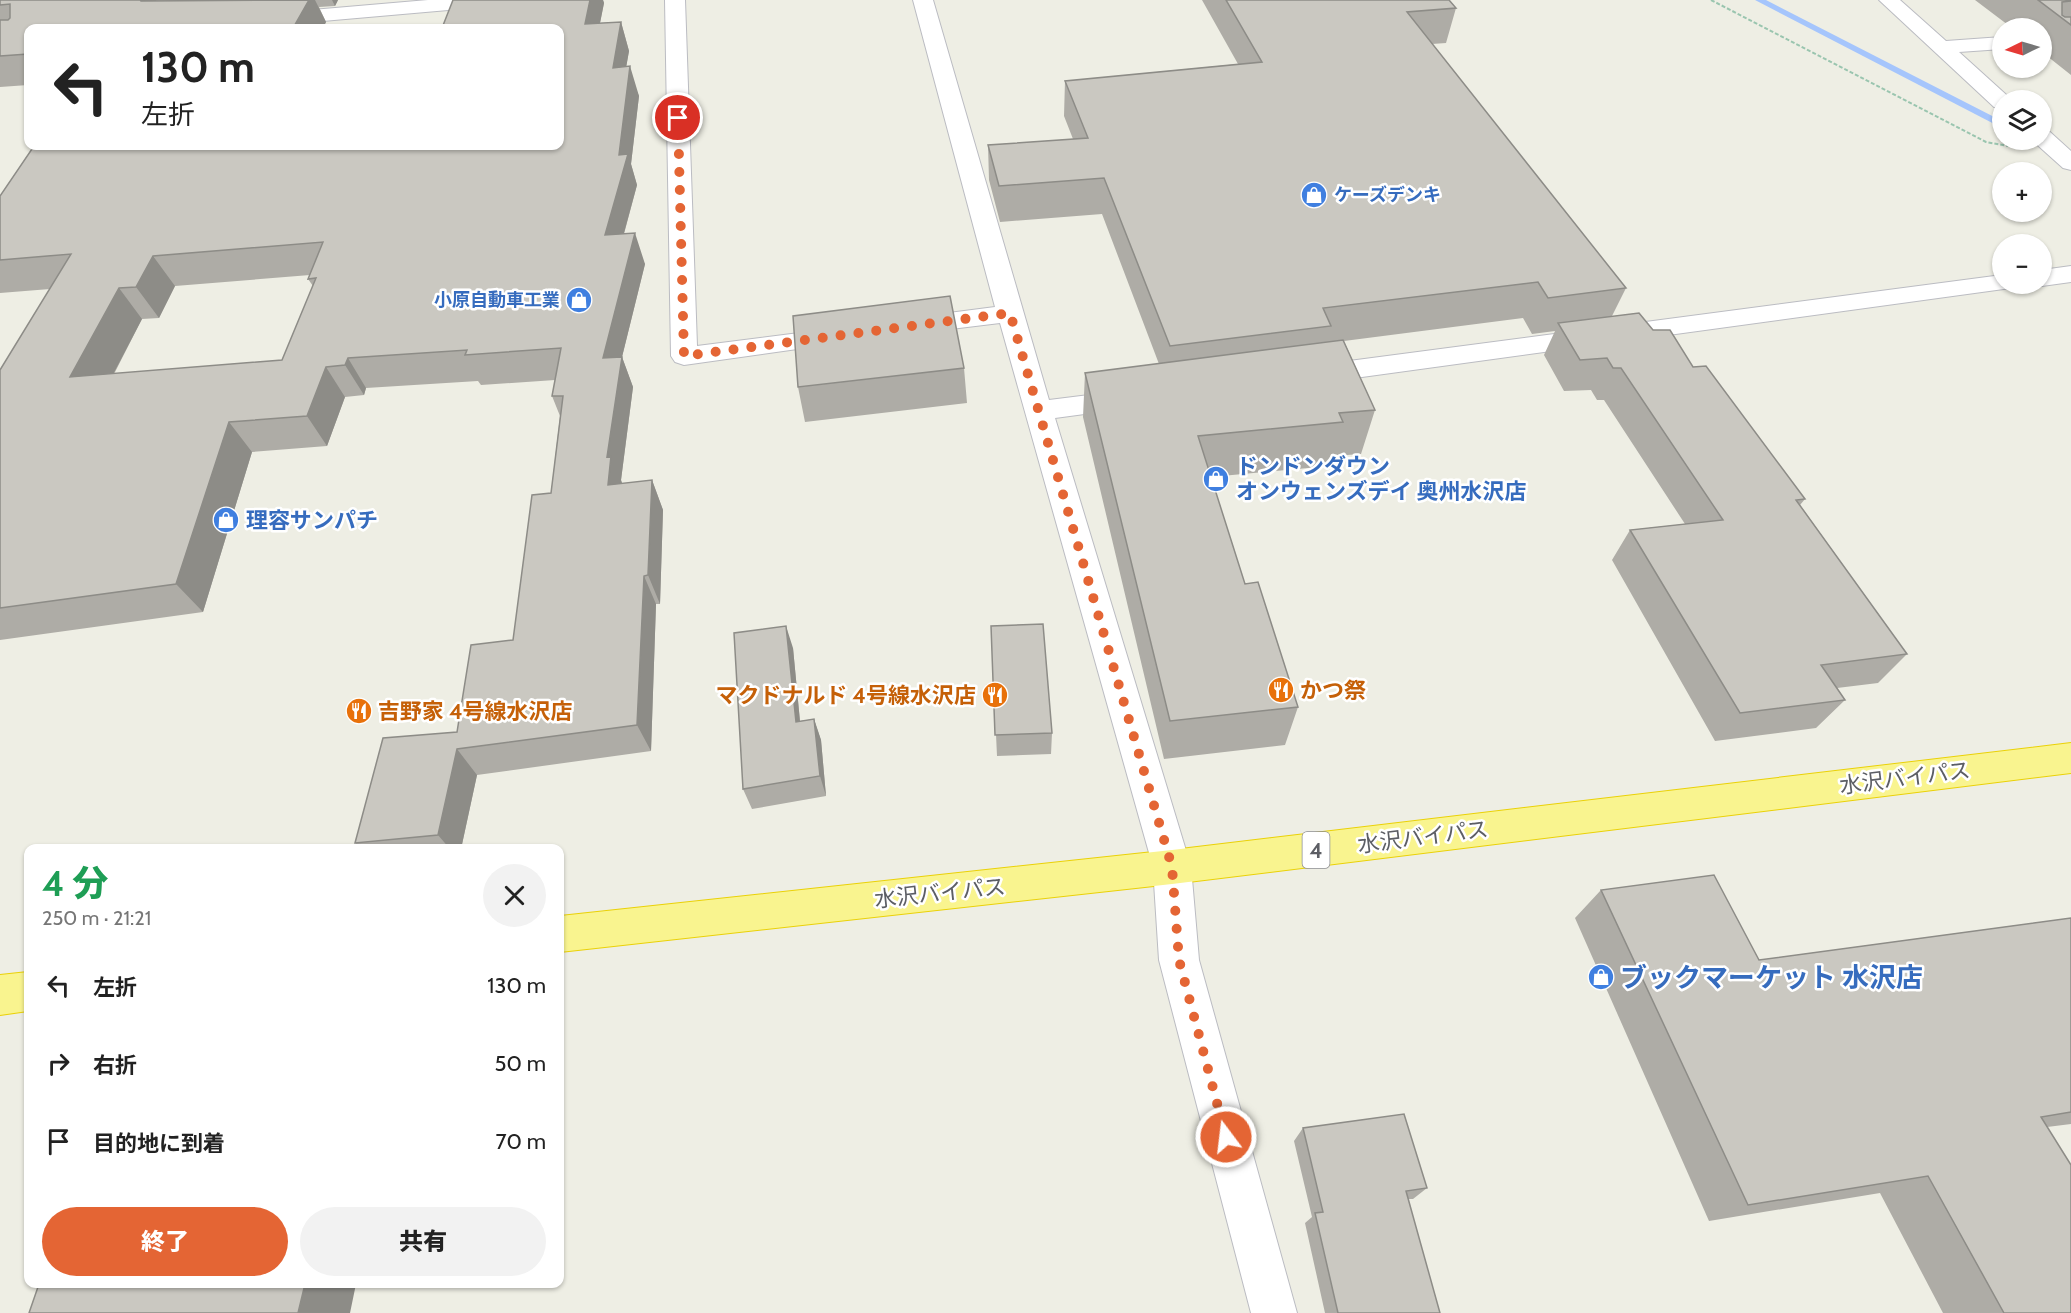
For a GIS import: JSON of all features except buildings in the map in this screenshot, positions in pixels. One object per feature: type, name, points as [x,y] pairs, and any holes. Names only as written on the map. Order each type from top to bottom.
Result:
[{"type":"highway","name":"水沢バイパス","points":[[564,934],[1172,867],[2071,758]]},
{"type":"highway","points":[[0,995],[24,992]]},
{"type":"street","points":[[261,20],[494,0]]},
{"type":"street","points":[[675,0],[684,356],[1010,313]]},
{"type":"street","points":[[923,0],[1010,313],[1172,867],[1179,960],[1274,1313]]},
{"type":"street","points":[[1889,0],[1992,92]]},
{"type":"street","points":[[1941,47],[1992,44]]},
{"type":"street","points":[[2052,145],[2071,163]]},
{"type":"street","points":[[2052,277],[2071,274]]},
{"type":"street","points":[[1289,378],[1992,284]]},
{"type":"street","points":[[1040,411],[1159,396]]},
{"type":"path","points":[[1711,0],[1992,143]]},
{"type":"waterway","points":[[1759,0],[1992,120]]},
{"type":"waterway","points":[[2051,150],[2071,160]]},
{"type":"place","name":"ケーズデンキ","points":[[1314,195]]},
{"type":"place","name":"小原自動車工業","points":[[579,300]]},
{"type":"place","name":"ドンドンダウン オンウェンズデイ 奥州水沢店","points":[[1216,479]]},
{"type":"place","name":"理容サンパチ","points":[[226,520]]},
{"type":"place","name":"かつ祭","points":[[1281,690]]},
{"type":"place","name":"マクドナルド 4号線水沢店","points":[[995,695]]},
{"type":"place","name":"吉野家 4号線水沢店","points":[[359,711]]},
{"type":"place","name":"ブックマーケット 水沢店","points":[[1601,977]]},
{"type":"route","points":[[678,118],[684,356],[1010,313],[1172,867],[1179,960],[1226,1137]]}]
